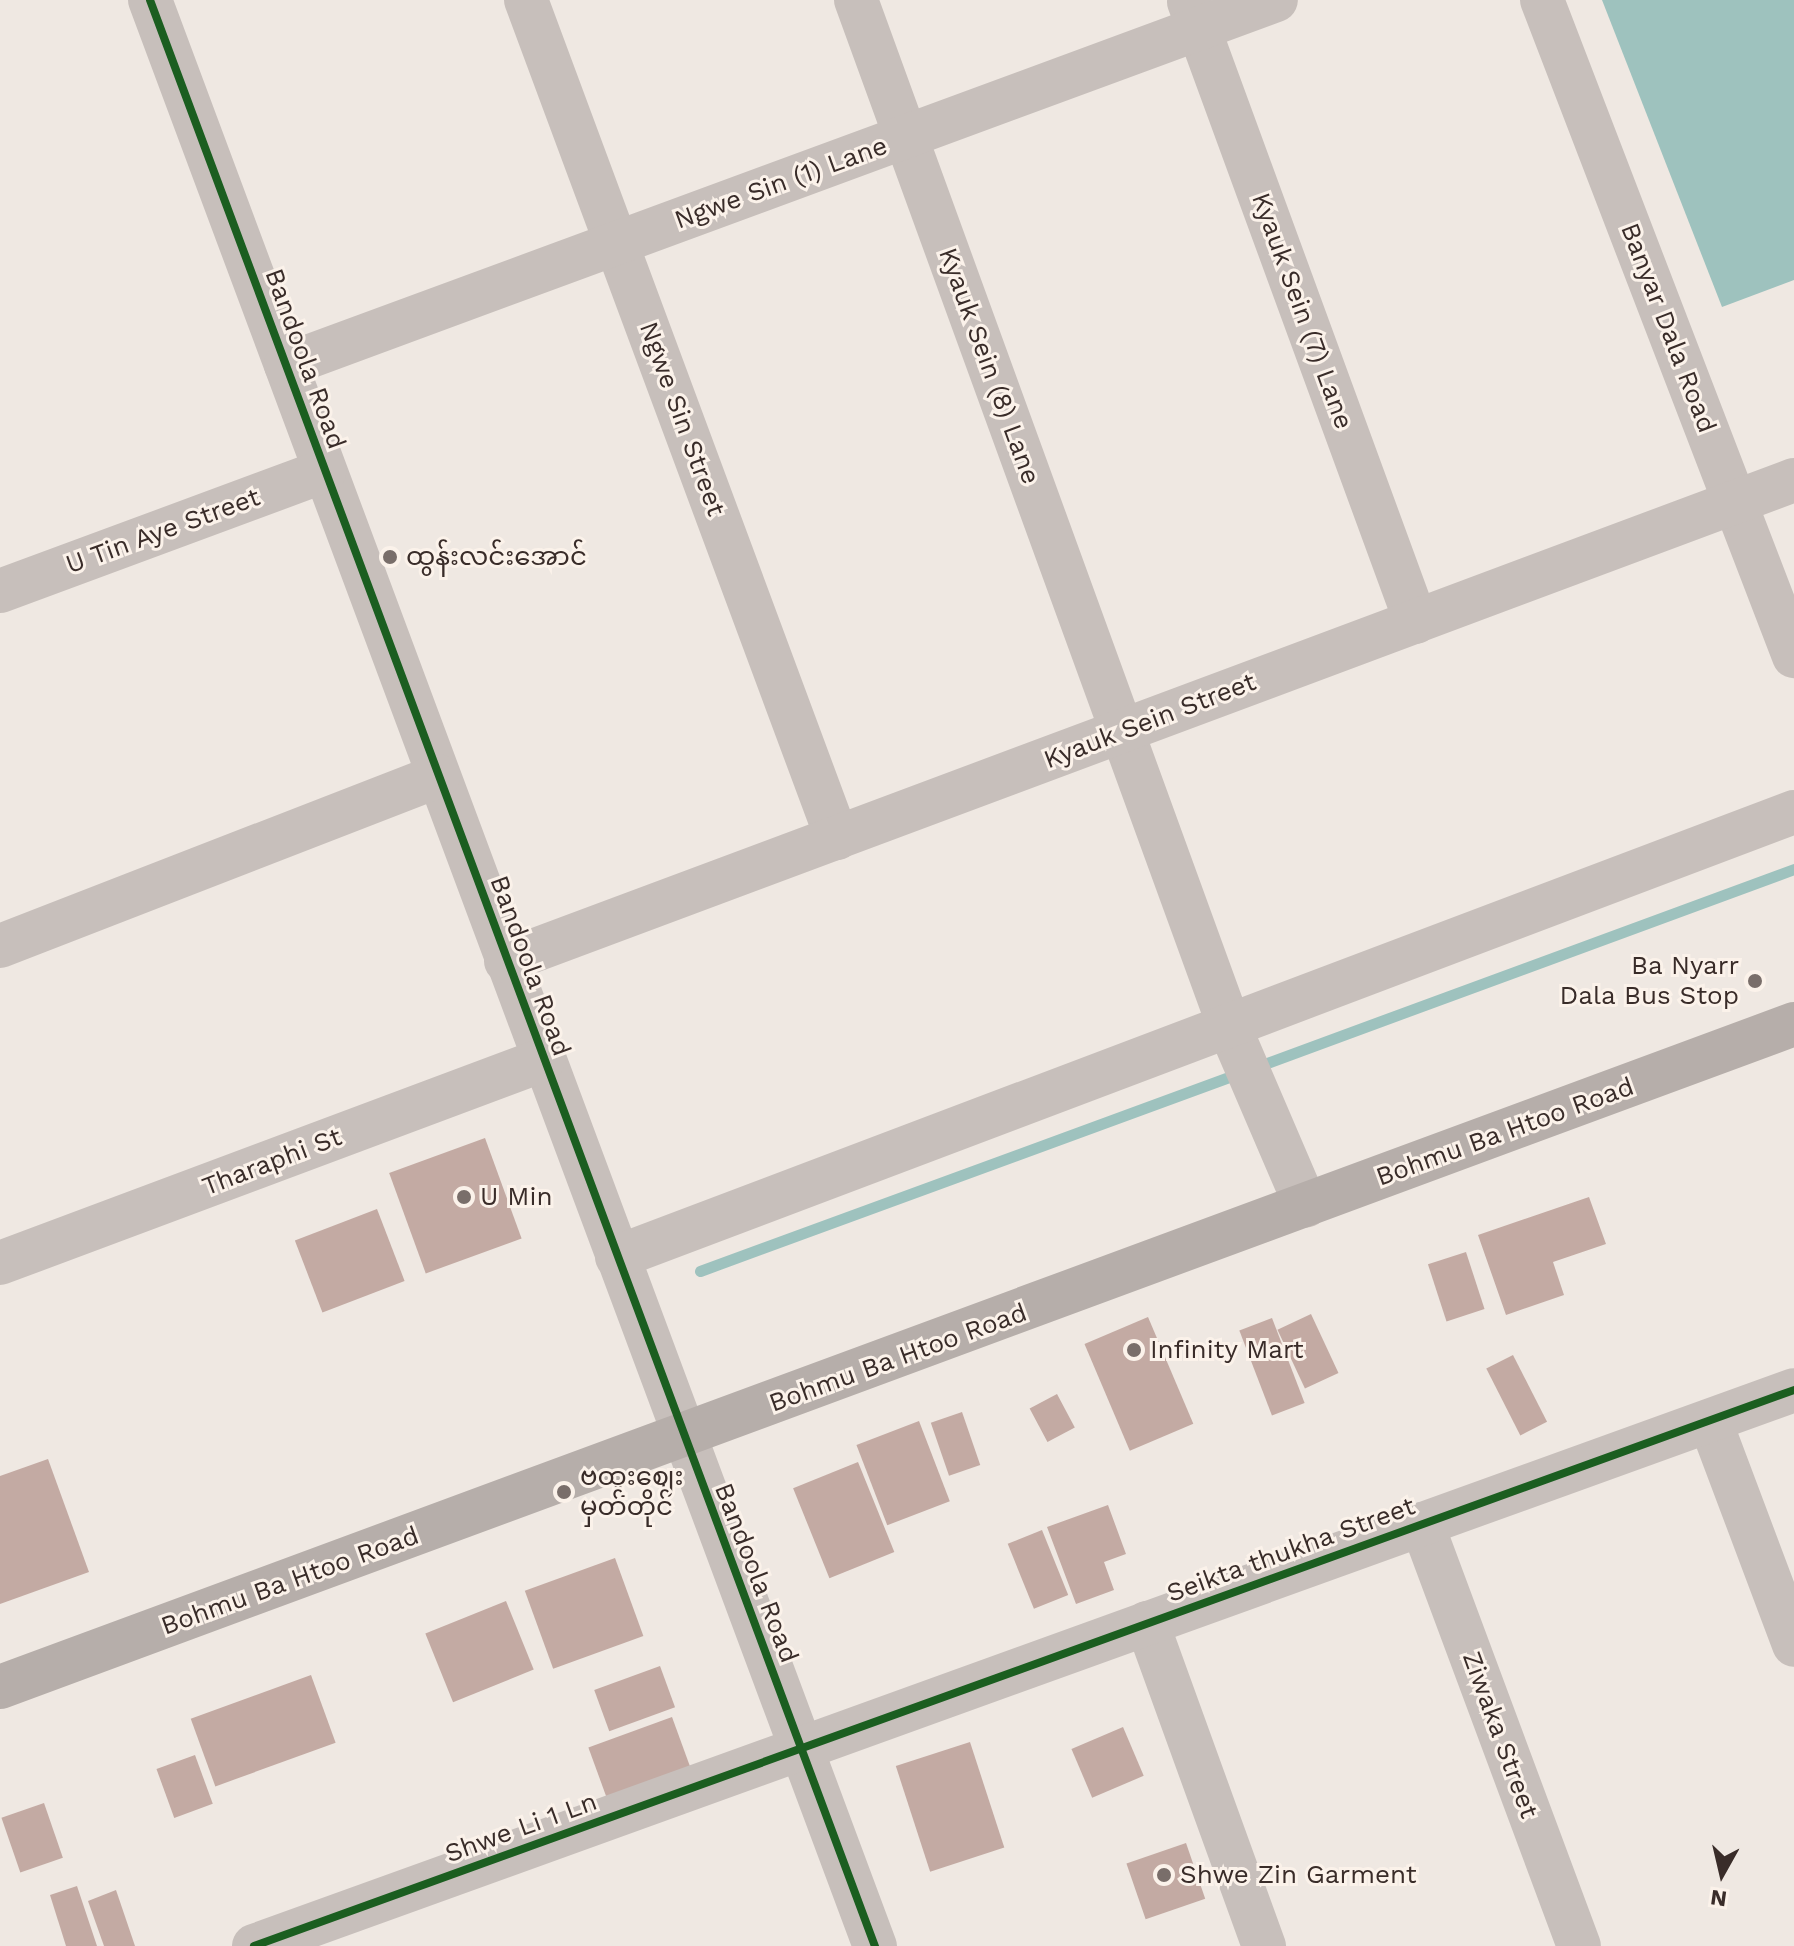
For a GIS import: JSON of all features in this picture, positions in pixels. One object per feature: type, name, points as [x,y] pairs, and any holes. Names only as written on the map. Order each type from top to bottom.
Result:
[{"type":"main road","name":"Bohmu Ba Htoo Road","points":[[0,1687],[684,1438],[1794,1024]]},
{"type":"street","name":"Bandoola Road","points":[[150,0],[875,1946]]},
{"type":"street","name":"Ngwe Sin Street","points":[[526,0],[837,838]]},
{"type":"street","name":"Kyauk Sein (8) Lane","points":[[856,0],[1235,1039],[1306,1206]]},
{"type":"street","name":"Ngwe Sin (1) Lane","points":[[286,365],[906,137],[1193,14],[1276,0]]},
{"type":"street","name":"Banyar Dala Road","points":[[1542,0],[1794,656]]},
{"type":"street","name":"Kyauk Sein (7) Lane","points":[[1193,14],[1416,622]]},
{"type":"street","name":"U Tin Aye Street","points":[[0,591],[325,471]]},
{"type":"street","name":"Kyauk Sein Street","points":[[506,961],[1794,480]]},
{"type":"street","points":[[0,946],[438,776]]},
{"type":"street","points":[[617,1257],[1235,1039],[1794,812]]},
{"type":"street","name":"Tharaphi St","points":[[0,1263],[543,1060]]},
{"type":"street","name":"Seikta thukha Street","points":[[801,1748],[1794,1390]]},
{"type":"street","points":[[1710,1421],[1794,1645]]},
{"type":"street","name":"Ziwaka Street","points":[[1422,1524],[1579,1946]]},
{"type":"street","points":[[1147,1623],[1264,1946]]},
{"type":"street","name":"Shwe Li 1 Ln","points":[[254,1946],[801,1748]]},
{"type":"water","points":[[1602,0],[1794,0],[1794,280],[1722,307]]},
{"type":"building","points":[[485,1138],[522,1239],[426,1273],[389,1173]]},
{"type":"building","points":[[1589,1197],[1606,1244],[1553,1262],[1564,1295],[1506,1315],[1478,1235]]},
{"type":"building","points":[[377,1209],[405,1281],[322,1312],[295,1241]]},
{"type":"building","points":[[1466,1252],[1485,1309],[1446,1321],[1428,1264]]},
{"type":"building","points":[[1311,1314],[1338,1373],[1305,1389],[1277,1330]]},
{"type":"building","points":[[1148,1317],[1193,1424],[1130,1451],[1084,1344]]},
{"type":"building","points":[[1272,1318],[1305,1403],[1272,1415],[1239,1331]]},
{"type":"building","points":[[1513,1355],[1547,1422],[1520,1435],[1486,1369]]},
{"type":"building","points":[[1057,1394],[1075,1428],[1047,1442],[1030,1409]]},
{"type":"building","points":[[962,1412],[980,1465],[949,1476],[931,1423]]},
{"type":"building","points":[[919,1421],[950,1501],[887,1525],[856,1445]]},
{"type":"building","points":[[48,1459],[89,1572],[0,1604],[0,1476]]},
{"type":"building","points":[[858,1462],[894,1552],[829,1578],[793,1488]]},
{"type":"building","points":[[1108,1505],[1126,1554],[1104,1562],[1114,1590],[1076,1604],[1047,1527]]},
{"type":"building","points":[[1042,1530],[1068,1595],[1034,1609],[1008,1544]]},
{"type":"building","points":[[615,1558],[643,1636],[553,1669],[525,1591]]},
{"type":"building","points":[[506,1601],[534,1670],[453,1702],[425,1634]]},
{"type":"building","points":[[660,1666],[675,1707],[609,1731],[594,1690]]},
{"type":"building","points":[[311,1675],[336,1743],[215,1786],[191,1719]]},
{"type":"building","points":[[672,1717],[693,1775],[610,1806],[588,1747]]},
{"type":"building","points":[[1123,1727],[1144,1776],[1092,1798],[1071,1749]]},
{"type":"building","points":[[970,1742],[1004,1848],[930,1872],[896,1766]]},
{"type":"building","points":[[195,1755],[213,1804],[174,1818],[156,1769]]},
{"type":"building","points":[[44,1803],[63,1858],[20,1872],[1,1818]]},
{"type":"building","points":[[1186,1843],[1205,1899],[1146,1919],[1126,1864]]},
{"type":"building","points":[[77,1886],[97,1946],[66,1946],[50,1895]]},
{"type":"building","points":[[116,1890],[135,1946],[104,1946],[88,1901]]},
{"type":"waterway","points":[[1256,1067],[1794,869]]},
{"type":"waterway","points":[[700,1271],[1240,1073]]},
{"type":"cycle path","points":[[150,0],[875,1946]]},
{"type":"cycle path","points":[[254,1946],[1794,1390]]},
{"type":"place","name":"ထွန်းလင်းအောင်","points":[[390,557]]},
{"type":"place","name":"Ba Nyarr Dala Bus Stop","points":[[1755,981]]},
{"type":"place","name":"U Min","points":[[464,1197]]},
{"type":"place","name":"Infinity Mart","points":[[1134,1350]]},
{"type":"place","name":"ဗထူးဈေး မှတ်တိုင်","points":[[564,1492]]},
{"type":"place","name":"Shwe Zin Garment","points":[[1164,1875]]}]
